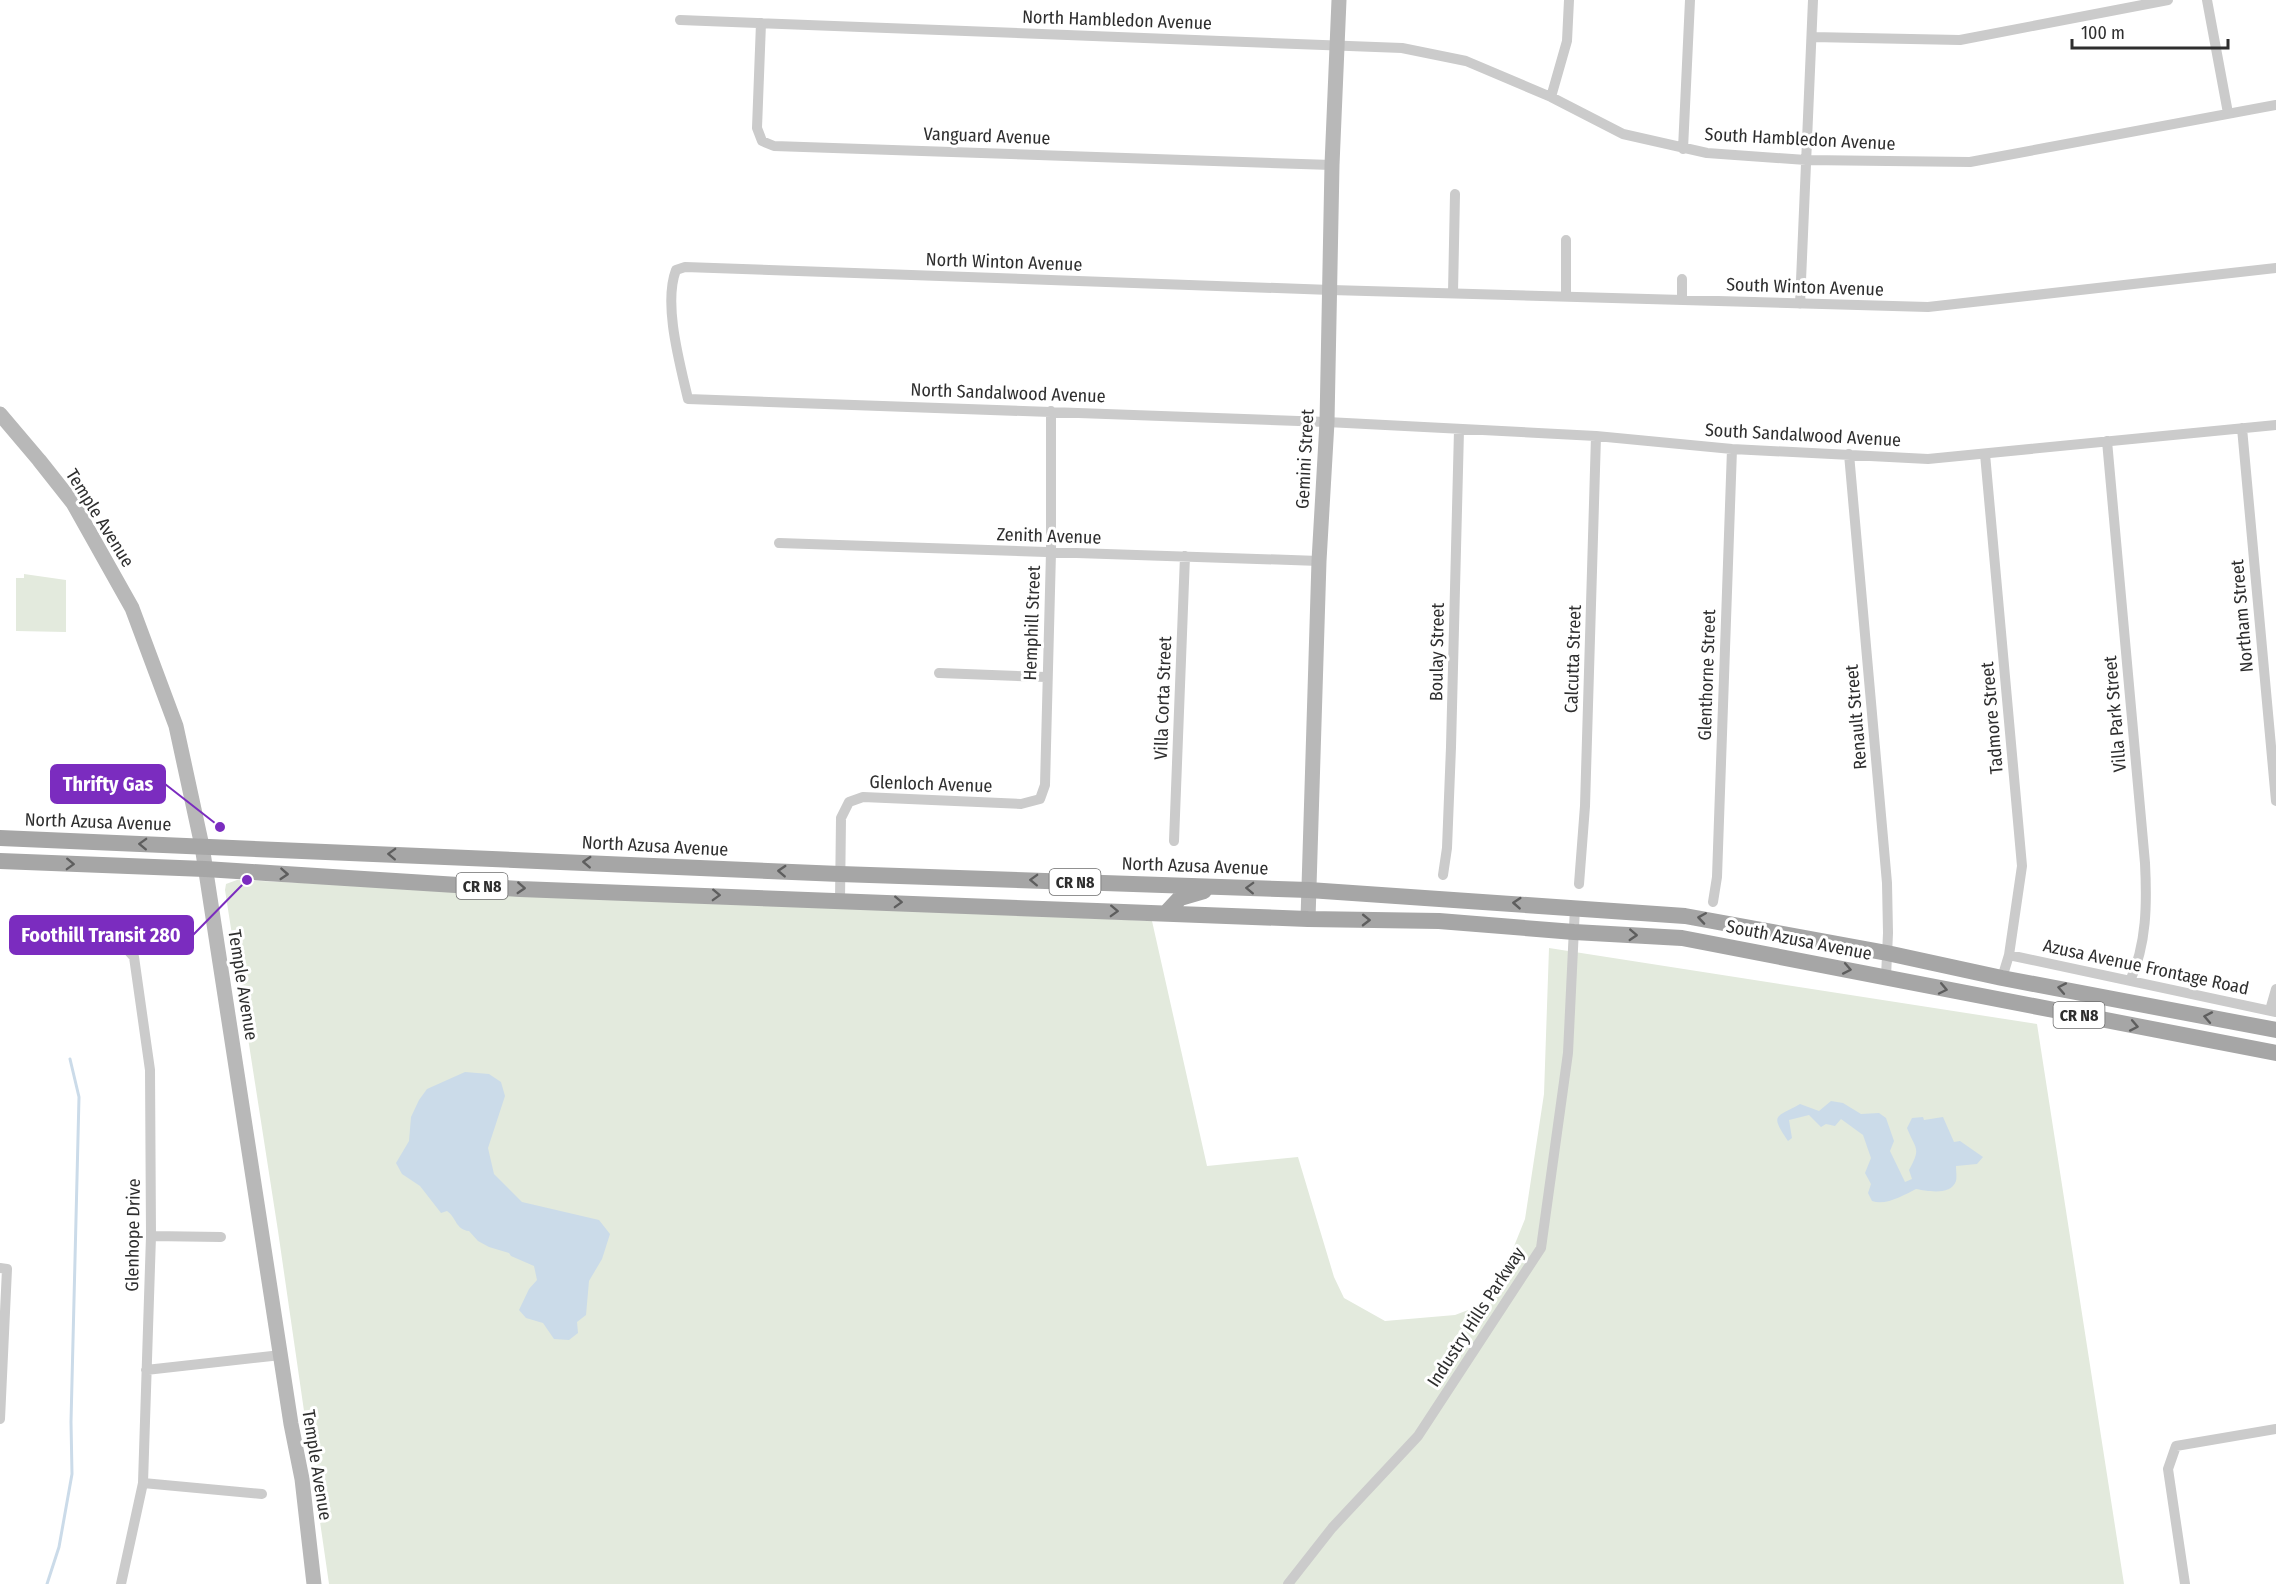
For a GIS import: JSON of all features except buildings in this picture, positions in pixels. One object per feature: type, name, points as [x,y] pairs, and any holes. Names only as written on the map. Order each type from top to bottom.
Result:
[{"type":"main road","name":"Gemini Street","points":[[1308,919],[1319,561],[1327,422],[1332,165],[1339,0]]},
{"type":"main road","name":"Temple Avenue","points":[[0,414],[73,503],[132,608],[176,726],[202,846],[291,1424],[302,1479],[314,1584]]},
{"type":"main road","name":"North Azusa Avenue","points":[[0,838],[840,874],[1309,890]]},
{"type":"main road","name":"CR N8","points":[[0,861],[205,869],[520,889],[1308,919]]},
{"type":"main road","points":[[1166,913],[1180,898],[1216,887]]},
{"type":"main road","name":"South Azusa Avenue","points":[[1309,890],[1684,916],[1887,953],[2002,978],[2276,1030]]},
{"type":"main road","name":"South Azusa Avenue","points":[[1308,919],[1439,921],[1682,938],[2276,1053]]},
{"type":"main road","points":[[2176,1034],[2181,1012]]},
{"type":"street","points":[[1551,98],[1567,41],[1569,0]]},
{"type":"street","points":[[1683,149],[1690,0]]},
{"type":"street","points":[[1800,304],[1813,0]]},
{"type":"street","points":[[1812,37],[1960,40],[2168,0]]},
{"type":"street","points":[[2207,0],[2228,113]]},
{"type":"street","name":"North Hambledon Avenue","points":[[680,20],[1337,45]]},
{"type":"street","name":"Vanguard Avenue","points":[[761,22],[757,128],[762,141],[774,146],[1332,165]]},
{"type":"street","name":"South Hambledon Avenue","points":[[1337,45],[1402,48],[1466,61],[1551,98],[1623,134],[1683,149],[1707,153],[1806,160],[1970,162],[2276,105]]},
{"type":"street","points":[[1453,293],[1455,194]]},
{"type":"street","points":[[1566,240],[1566,296]]},
{"type":"street","name":"North Winton Avenue","points":[[688,399],[674,335],[672,282],[676,270],[685,267],[1331,290]]},
{"type":"street","name":"South Winton Avenue","points":[[1331,290],[1682,298],[1928,307],[2276,268]]},
{"type":"street","points":[[1682,279],[1682,298]]},
{"type":"street","name":"North Sandalwood Avenue","points":[[688,399],[1327,422]]},
{"type":"street","name":"Hemphill Street","points":[[1040,799],[1045,785],[1051,552],[1051,411]]},
{"type":"street","name":"South Sandalwood Avenue","points":[[1327,422],[1596,436],[1732,449],[1928,459],[2276,425]]},
{"type":"street","name":"Northam Street","points":[[2242,428],[2276,801]]},
{"type":"street","name":"Boulay Street","points":[[1443,875],[1447,848],[1451,747],[1459,430]]},
{"type":"street","name":"Calcutta Street","points":[[1579,884],[1585,794],[1596,436]]},
{"type":"street","name":"Villa Park Street","points":[[2107,441],[2145,863],[2147,908],[2137,966],[2130,981]]},
{"type":"street","name":"Glenthorne Street","points":[[1713,902],[1717,877],[1732,449]]},
{"type":"street","name":"Renault Street","points":[[1849,454],[1887,883],[1886,977]]},
{"type":"street","name":"Tadmore Street","points":[[1985,454],[2022,866],[2009,955],[2002,978]]},
{"type":"street","name":"Zenith Avenue","points":[[779,543],[1319,561]]},
{"type":"street","name":"Villa Corta Street","points":[[1174,842],[1185,556]]},
{"type":"street","points":[[939,673],[1046,677]]},
{"type":"street","name":"Glenloch Avenue","points":[[840,900],[842,818],[849,802],[863,797],[1021,804],[1040,799]]},
{"type":"street","name":"Industry Hills Parkway","points":[[1288,1584],[1332,1528],[1418,1436],[1541,1248],[1568,1053],[1575,908]]},
{"type":"street","name":"Glenhope Drive","points":[[67,940],[117,943],[127,948],[134,957],[150,1070],[151,1236],[143,1483],[121,1584]]},
{"type":"street","name":"Azusa Avenue Frontage Road","points":[[2009,955],[2273,1011]]},
{"type":"street","points":[[2273,1011],[2276,989]]},
{"type":"street","points":[[151,1236],[221,1237]]},
{"type":"street","points":[[0,1419],[3,1268]]},
{"type":"street","points":[[146,1370],[281,1355]]},
{"type":"street","points":[[2185,1584],[2168,1469],[2176,1446],[2276,1429]]},
{"type":"street","points":[[143,1483],[262,1494]]},
{"type":"shaded area","points":[[24,574],[66,580],[66,632],[16,631],[16,578],[24,578]]},
{"type":"shaded area","points":[[237,880],[1152,921],[1207,1166],[1298,1157],[1334,1277],[1344,1298],[1385,1321],[1455,1315],[1492,1301],[1525,1219],[1544,1094],[1549,948],[2037,1024],[2124,1584],[329,1584],[278,1231],[225,890],[226,884]]},
{"type":"water","points":[[465,1072],[489,1074],[501,1082],[505,1096],[488,1148],[494,1174],[522,1202],[599,1220],[610,1234],[602,1259],[589,1281],[586,1315],[577,1322],[578,1333],[569,1340],[554,1339],[543,1323],[526,1318],[519,1310],[529,1289],[537,1280],[534,1266],[478,1241],[469,1231],[461,1228],[447,1211],[441,1213],[420,1186],[402,1174],[396,1163],[409,1141],[411,1117],[427,1089]]},
{"type":"water","points":[[1831,1101],[1843,1103],[1861,1114],[1879,1113],[1886,1118],[1894,1141],[1890,1151],[1905,1182],[1912,1179],[1909,1170],[1916,1152],[1915,1144],[1907,1128],[1912,1118],[1923,1117],[1924,1120],[1943,1117],[1954,1142],[1960,1141],[1983,1157],[1977,1164],[1956,1166],[1956,1181],[1953,1186],[1944,1191],[1916,1189],[1889,1201],[1872,1201],[1868,1193],[1871,1184],[1865,1173],[1871,1158],[1863,1135],[1841,1119],[1835,1126],[1826,1124],[1821,1127],[1809,1115],[1789,1120],[1792,1138],[1788,1141],[1779,1126],[1777,1121],[1780,1115],[1800,1104],[1819,1111]]},
{"type":"waterway","points":[[47,1584],[59,1547],[72,1474],[71,1422],[79,1097],[70,1059]]},
{"type":"place","name":"Thrifty Gas","points":[[220,827]]},
{"type":"place","name":"Foothill Transit 280","points":[[247,880]]}]
